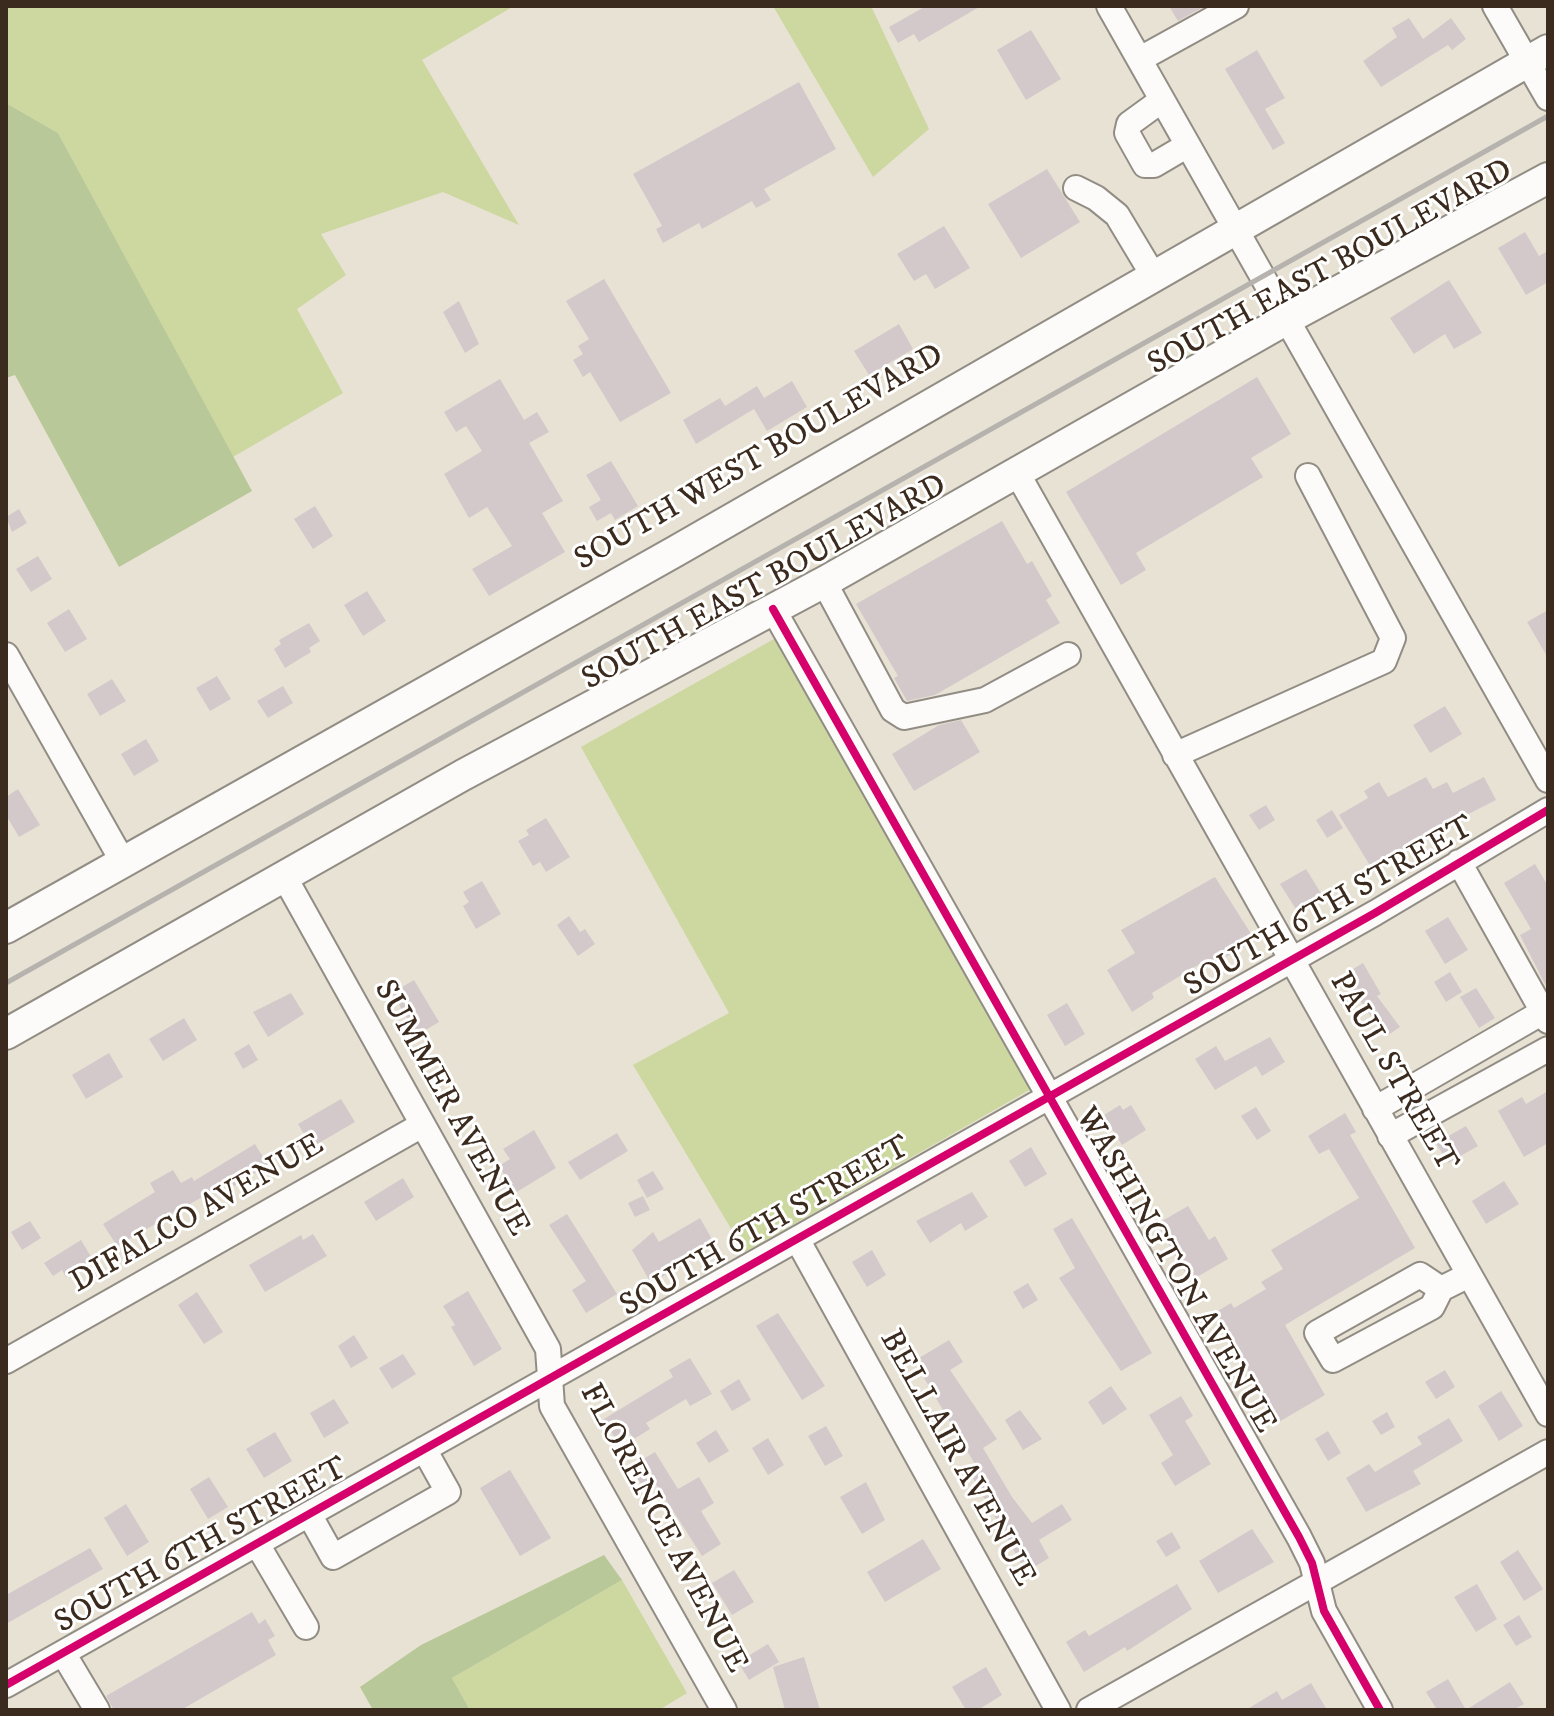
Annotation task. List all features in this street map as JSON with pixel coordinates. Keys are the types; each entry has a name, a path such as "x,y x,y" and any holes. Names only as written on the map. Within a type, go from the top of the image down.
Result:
{"main road":[{"name":"SOUTH WEST BOULEVARD","path":"6,928 676,551 1538,56"},
{"name":"SOUTH EAST BOULEVARD","path":"6,1034 284,876 824,582 1287,319 1548,178"}],"street":[{"path":"1109,6 1548,780"},
{"path":"1140,59 1236,6"},
{"path":"1495,6 1538,56 1548,98"},
{"path":"1162,100 1129,124 1127,133 1145,165 1154,165 1188,145"},
{"path":"1076,188 1096,198 1117,215 1153,275"},
{"name":"PAUL STREET","path":"1016,471 1548,1414"},
{"path":"1175,755 1384,661 1393,638 1308,476"},
{"path":"824,582 893,710 904,717 985,700 1068,655"},
{"name":"WASHINGTON AVENUE","path":"773,609 1299,1537 1317,1581 1324,1611 1380,1710"},
{"path":"6,655 123,862"},
{"name":"SOUTH 6TH STREET","path":"6,1685 1290,960 1548,810"},
{"path":"1375,1109 1546,1014 1459,862"},
{"name":"SUMMER AVENUE","path":"284,876 548,1349 551,1377"},
{"path":"1390,1136 1548,1049"},
{"path":"1479,1051 1493,1078"},
{"name":"DIFALCO AVENUE","path":"6,1361 422,1125"},
{"name":"BELLAIR AVENUE","path":"797,1239 1058,1710"},
{"path":"1441,1289 1420,1275 1317,1333 1333,1360 1432,1307 1441,1289 1469,1275"},
{"name":"FLORENCE AVENUE","path":"551,1377 552,1406 724,1710"},
{"path":"309,1514 333,1557 448,1492 424,1449"},
{"path":"1089,1710 1548,1452"},
{"path":"257,1544 306,1627"},
{"path":"63,1653 97,1710"}],"green space":[{"path":"6,6 514,6 422,60 519,225 443,192 321,234 346,275 297,309 343,393 233,457 58,133 6,103"},
{"path":"773,6 871,6 929,129 873,177"},
{"path":"6,103 58,133 252,491 119,567 15,375 6,378"},
{"path":"774,639 1033,1088 745,1252 633,1065 729,1013 581,747"},
{"path":"604,1555 622,1580 452,1678 470,1710 373,1710 360,1687 421,1645"},
{"path":"622,1580 687,1693 659,1710 470,1710 452,1678"}],"building":[{"path":"926,6 981,6 919,42 914,34 898,43 889,27"},
{"path":"1169,6 1205,6 1178,21"},
{"path":"1409,18 1423,39 1451,18 1466,39 1452,50 1448,45 1381,87 1363,61 1397,37 1392,28"},
{"path":"1031,30 1061,79 1026,100 997,50"},
{"path":"1257,50 1285,98 1265,109 1285,143 1273,150 1225,69"},
{"path":"799,82 836,149 764,189 771,200 756,208 752,201 702,229 699,223 663,243 656,229 662,226 633,174"},
{"path":"1047,169 1080,222 1021,258 988,204"},
{"path":"944,226 970,268 935,289 926,274 914,281 897,254"},
{"path":"1525,232 1539,256 1548,251 1548,282 1526,295 1498,248"},
{"path":"604,279 671,393 620,422 590,372 583,377 573,360 583,354 578,346 589,339 566,301"},
{"path":"1449,280 1482,333 1454,349 1445,334 1414,354 1390,318"},
{"path":"459,301 479,344 465,353 443,312"},
{"path":"899,324 913,349 869,375 854,351"},
{"path":"1257,377 1291,434 1251,458 1263,477 1136,553 1146,570 1121,585 1066,492"},
{"path":"500,379 524,420 537,412 549,432 529,443 563,501 542,513 565,552 489,596 472,569 512,546 487,507 469,518 444,474 482,451 466,426 456,432 444,412"},
{"path":"792,381 807,407 767,431 754,409 696,444 683,420 720,398 725,406 757,386 764,398"},
{"path":"611,461 638,506 615,520 611,513 597,521 589,507 601,500 586,475"},
{"path":"315,506 333,536 313,549 294,519"},
{"path":"19,509 27,523 12,532 6,517"},
{"path":"1002,521 1027,564 1032,561 1052,596 1046,600 1060,623 935,695 907,701 894,678 898,676 856,604"},
{"path":"38,556 52,579 31,592 16,569"},
{"path":"367,591 386,621 363,636 344,605"},
{"path":"69,609 87,639 65,652 47,623"},
{"path":"1548,610 1548,658 1527,622"},
{"path":"309,623 320,641 309,648 311,652 285,668 274,649 281,644 279,640"},
{"path":"217,676 231,699 210,711 196,688"},
{"path":"112,679 126,701 100,716 87,694"},
{"path":"283,686 293,703 268,718 257,701"},
{"path":"1445,706 1462,734 1430,753 1413,725"},
{"path":"961,720 980,752 914,791 892,754 939,725"},
{"path":"146,739 159,761 134,776 121,754"},
{"path":"1426,777 1433,789 1447,782 1453,793 1484,777 1496,800 1427,835 1374,872 1339,815 1368,798 1364,791 1379,782 1388,797"},
{"path":"18,789 40,825 19,837 6,815 6,797"},
{"path":"1266,805 1275,820 1259,830 1249,815"},
{"path":"1332,810 1343,828 1327,838 1316,820"},
{"path":"546,818 570,857 546,872 540,862 533,866 518,841 529,835 526,830"},
{"path":"1535,864 1548,886 1548,990 1520,935 1531,929 1504,883"},
{"path":"1306,869 1324,898 1299,914 1280,884"},
{"path":"1215,877 1255,940 1210,966 1206,960 1152,993 1154,998 1132,1012 1107,970 1135,953 1121,930"},
{"path":"482,881 501,914 476,929 463,906 469,902 463,892"},
{"path":"569,916 580,932 585,929 595,944 578,956 557,925"},
{"path":"1448,917 1468,950 1445,964 1425,931"},
{"path":"1363,963 1381,994 1377,996 1400,1027 1385,1037 1343,975"},
{"path":"1450,972 1462,992 1446,1002 1434,982"},
{"path":"414,980 439,1022 417,1035 392,993"},
{"path":"1476,988 1495,1018 1479,1028 1460,997"},
{"path":"291,993 304,1014 268,1037 253,1012"},
{"path":"1067,1003 1085,1034 1065,1046 1047,1015"},
{"path":"184,1018 197,1040 163,1061 149,1039"},
{"path":"1270,1037 1285,1062 1262,1076 1256,1066 1215,1090 1195,1059 1216,1046 1225,1061"},
{"path":"249,1044 258,1060 243,1069 234,1053"},
{"path":"109,1053 123,1077 86,1099 72,1075"},
{"path":"1548,1091 1548,1143 1524,1157 1498,1111 1522,1097 1526,1104"},
{"path":"341,1099 355,1122 312,1147 298,1124"},
{"path":"1120,1105 1123,1110 1131,1105 1146,1130 1122,1145 1104,1115"},
{"path":"1256,1107 1271,1131 1257,1140 1241,1116"},
{"path":"1345,1113 1356,1132 1350,1135 1415,1248 1285,1325 1325,1395 1277,1423 1216,1312 1231,1303 1234,1308 1266,1289 1261,1282 1283,1269 1271,1250 1359,1198 1329,1149 1319,1154 1308,1136"},
{"path":"1466,1126 1478,1146 1448,1163 1436,1143"},
{"path":"534,1130 556,1168 515,1193 499,1166 510,1159 503,1149"},
{"path":"617,1133 628,1151 580,1180 568,1162"},
{"path":"255,1144 268,1165 227,1190 223,1185 117,1246 103,1224 155,1192 150,1183 173,1170 181,1183 192,1177 194,1181"},
{"path":"1031,1147 1047,1174 1025,1187 1009,1161"},
{"path":"653,1171 664,1189 647,1198 637,1180"},
{"path":"403,1178 414,1197 376,1221 364,1202"},
{"path":"1504,1181 1519,1204 1486,1224 1472,1201"},
{"path":"972,1192 988,1217 965,1231 961,1223 930,1243 916,1221"},
{"path":"643,1196 650,1210 635,1217 628,1203"},
{"path":"1188,1206 1209,1240 1215,1236 1228,1259 1190,1281 1157,1224"},
{"path":"567,1214 617,1294 586,1313 572,1290 586,1281 549,1225"},
{"path":"700,1218 713,1241 672,1264 675,1269 651,1283 632,1250 653,1232 659,1242"},
{"path":"1072,1218 1152,1353 1121,1371 1059,1278 1075,1268 1053,1229"},
{"path":"30,1221 41,1238 22,1250 11,1232"},
{"path":"313,1234 327,1256 265,1292 249,1265 301,1235 303,1240"},
{"path":"81,1240 93,1260 66,1277 62,1270 53,1276 44,1263"},
{"path":"872,1250 886,1275 867,1287 852,1262"},
{"path":"1028,1283 1038,1300 1023,1309 1013,1292"},
{"path":"468,1291 502,1349 474,1366 451,1327 455,1325 443,1306"},
{"path":"197,1292 223,1332 204,1344 178,1305"},
{"path":"778,1313 825,1386 802,1400 756,1326"},
{"path":"354,1335 368,1358 351,1368 338,1346"},
{"path":"949,1340 963,1362 950,1370 997,1439 983,1448 1012,1497 1032,1523 1062,1504 1072,1520 1039,1540 1049,1558 1026,1572 969,1471 976,1466 914,1361"},
{"path":"403,1354 416,1374 392,1389 379,1368"},
{"path":"690,1358 712,1394 690,1406 686,1399 646,1423 650,1429 634,1439 629,1432 616,1440 604,1419 673,1377 669,1370"},
{"path":"1445,1370 1455,1387 1436,1399 1425,1382"},
{"path":"739,1379 751,1400 732,1411 720,1391"},
{"path":"1111,1386 1127,1409 1103,1425 1088,1402"},
{"path":"1501,1391 1523,1426 1499,1441 1478,1406"},
{"path":"1181,1396 1193,1416 1185,1421 1211,1464 1175,1486 1161,1463 1173,1455 1149,1415"},
{"path":"334,1399 349,1423 324,1438 310,1413"},
{"path":"1020,1410 1042,1439 1023,1450 1005,1420"},
{"path":"1387,1412 1395,1427 1381,1435 1372,1421"},
{"path":"1449,1418 1463,1441 1413,1471 1421,1484 1366,1512 1346,1478 1369,1464 1375,1472 1422,1444 1417,1437"},
{"path":"826,1426 843,1456 825,1466 808,1436"},
{"path":"716,1430 729,1451 709,1463 696,1443"},
{"path":"1328,1431 1341,1453 1328,1461 1315,1439"},
{"path":"275,1432 292,1461 264,1478 246,1449"},
{"path":"768,1438 784,1465 768,1475 752,1448"},
{"path":"655,1452 678,1489 699,1477 714,1503 701,1511 721,1544 702,1556 652,1478 641,1484 630,1467"},
{"path":"510,1470 551,1538 520,1556 480,1488"},
{"path":"209,1477 228,1507 208,1519 190,1489"},
{"path":"866,1482 885,1520 862,1534 840,1497"},
{"path":"126,1504 149,1542 127,1556 104,1518"},
{"path":"1252,1529 1274,1562 1218,1593 1199,1561"},
{"path":"1172,1532 1181,1548 1166,1557 1156,1541"},
{"path":"923,1539 941,1569 885,1602 867,1572"},
{"path":"90,1548 103,1569 6,1624 6,1595"},
{"path":"1518,1550 1543,1589 1524,1601 1500,1562"},
{"path":"734,1570 754,1602 732,1615 712,1583"},
{"path":"1177,1584 1192,1609 1127,1651 1125,1647 1084,1672 1066,1642 1085,1630 1089,1636"},
{"path":"1477,1584 1497,1619 1476,1632 1454,1597"},
{"path":"252,1612 259,1624 265,1619 275,1636 268,1640 276,1655 181,1710 114,1710 106,1696"},
{"path":"1519,1615 1532,1637 1516,1646 1503,1625"},
{"path":"768,1644 779,1662 749,1680 738,1662"},
{"path":"804,1657 820,1710 785,1710 773,1667"},
{"path":"986,1667 1002,1695 978,1710 966,1710 952,1687"},
{"path":"1448,1679 1466,1710 1437,1710 1426,1692"},
{"path":"1510,1682 1524,1704 1513,1710 1466,1710"},
{"path":"1311,1683 1327,1710 1246,1710 1277,1691 1282,1700"}],"railway":[{"path":"6,983 1548,116"}],"cycle path":[{"path":"773,609 1299,1537 1312,1563 1324,1611 1380,1710"},
{"path":"6,1685 1375,913 1548,810"}]}
